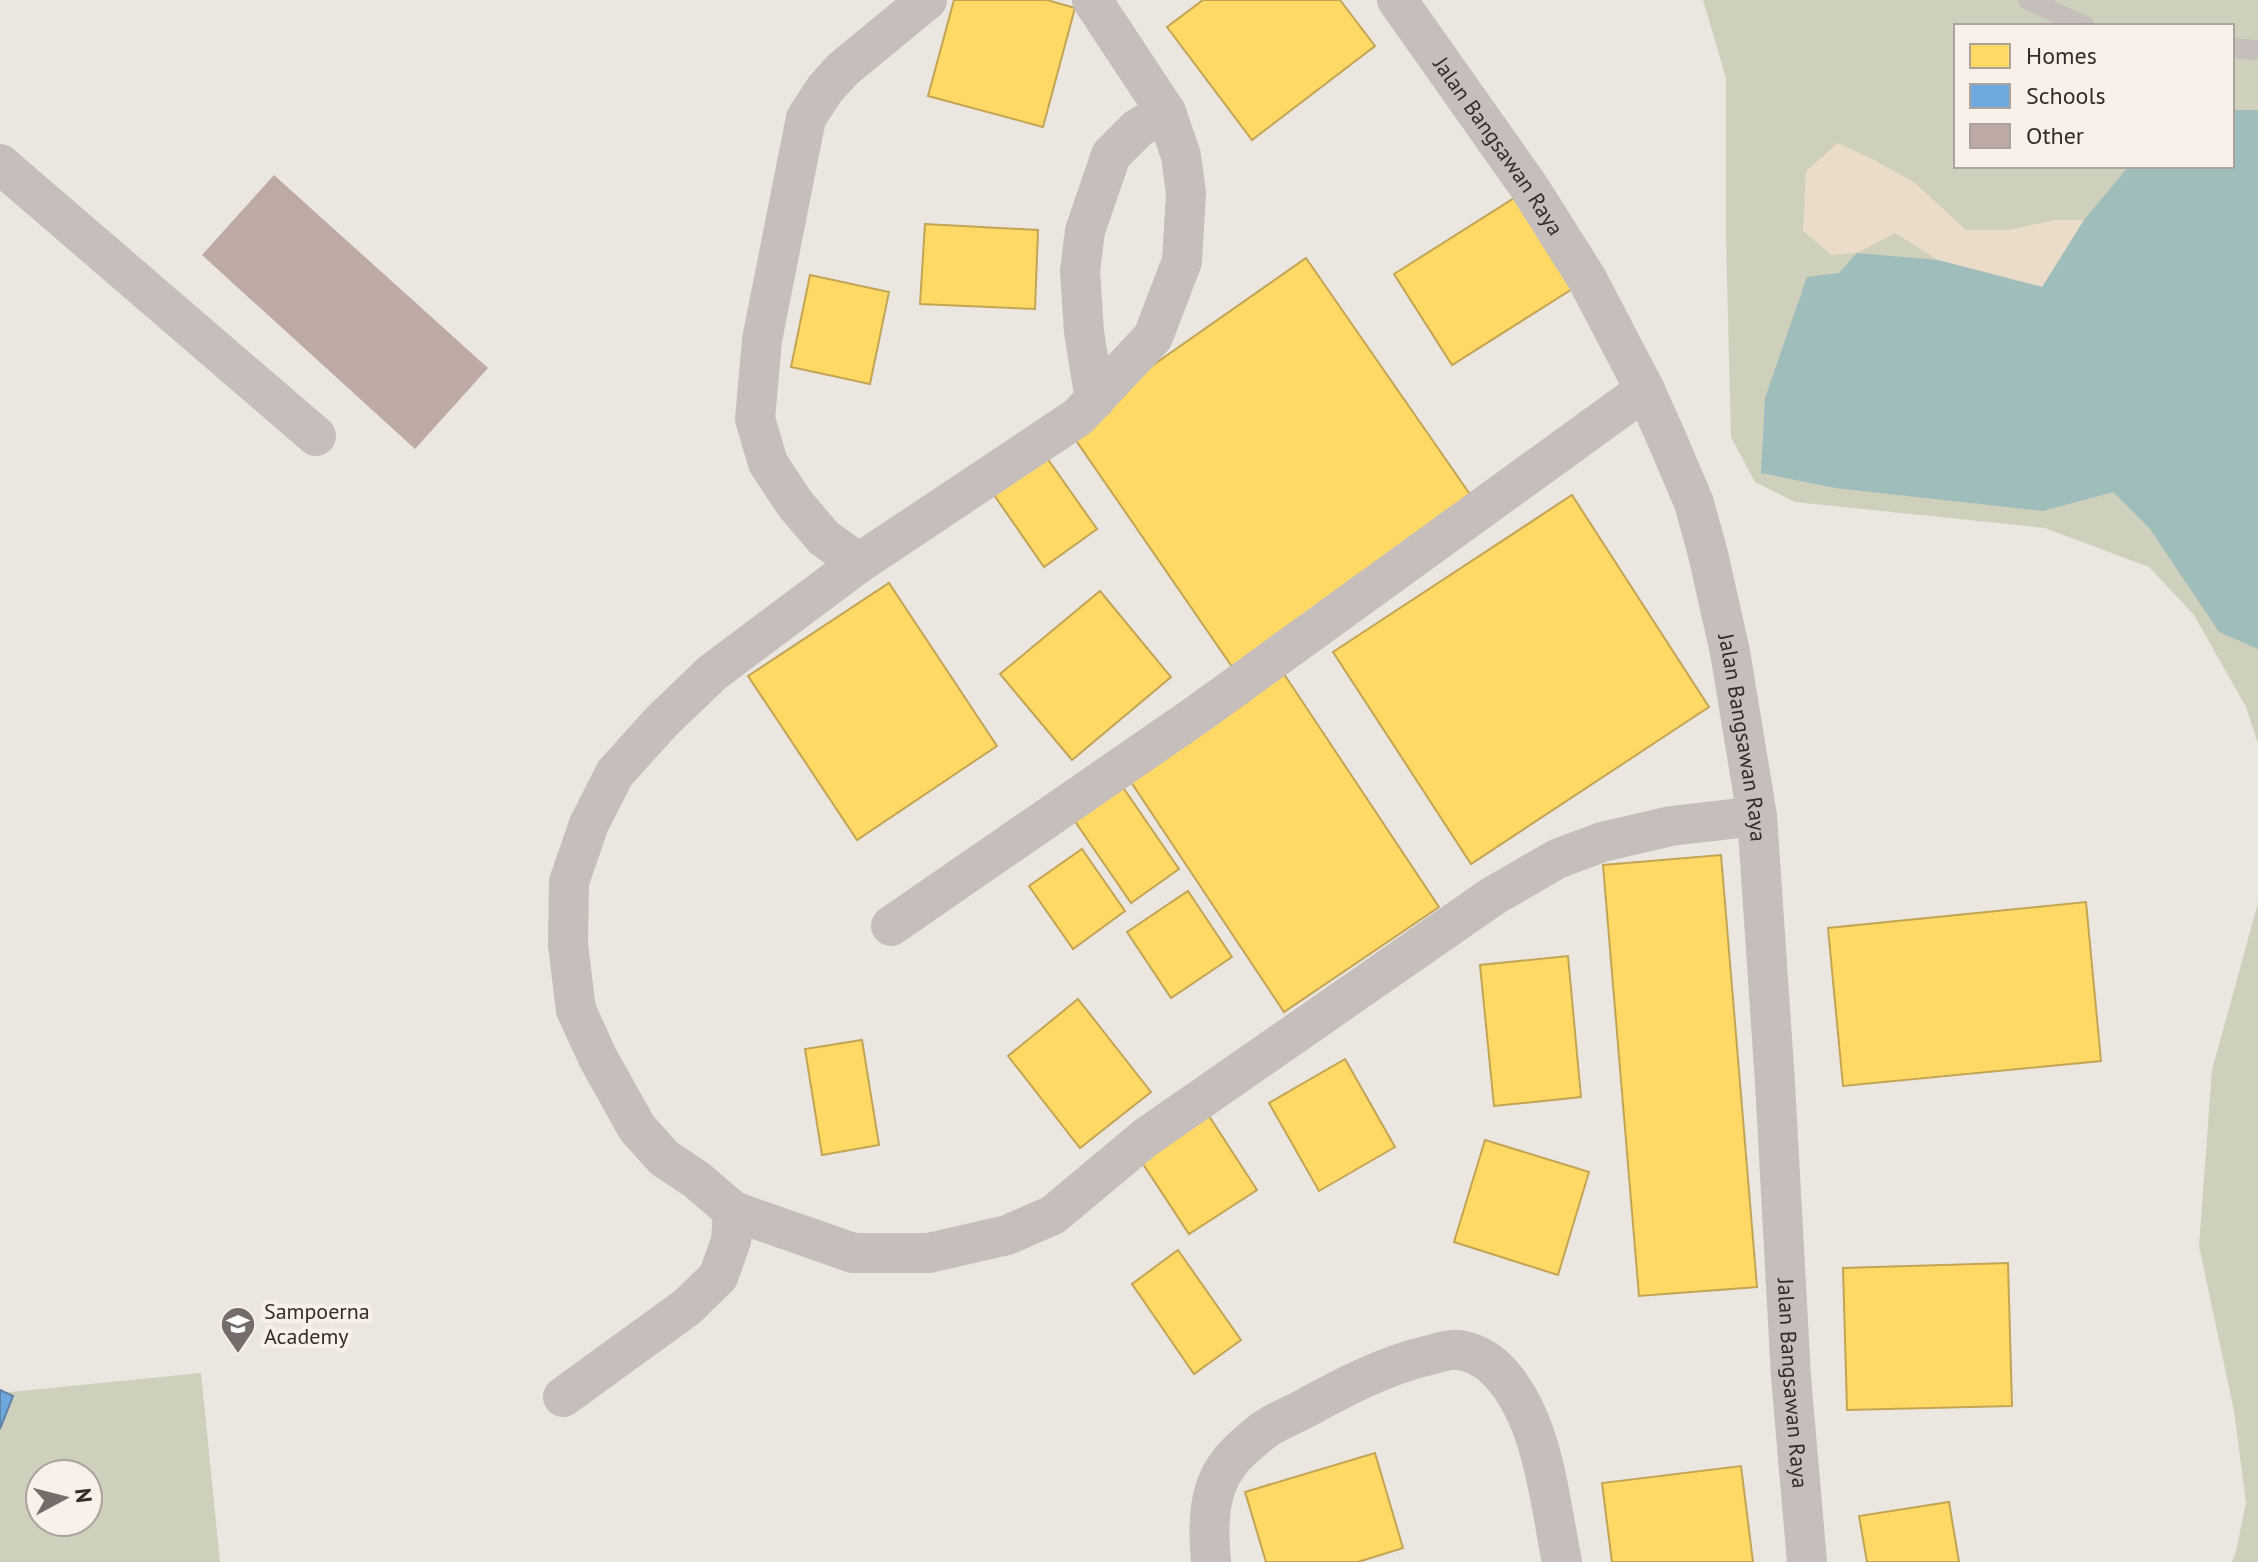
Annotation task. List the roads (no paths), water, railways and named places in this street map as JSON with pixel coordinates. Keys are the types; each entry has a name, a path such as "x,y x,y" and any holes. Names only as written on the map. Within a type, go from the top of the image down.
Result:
{"street":[{"path":"859,563 824,538 795,504 768,463 755,419 762,340 806,118 843,69 927,0"},
{"path":"1092,0 1166,112 1181,156 1186,193 1182,261 1153,337 1078,417 859,563 712,673 662,721 615,773 589,824 569,882 568,945 576,1010 598,1058 637,1128 664,1158 697,1180 733,1211 853,1253 929,1253 1007,1235 1053,1215 1145,1138 1493,896 1557,859 1602,842 1671,826 1757,816"},
{"name":"Jalan Bangsawan Raya","path":"1397,0 1529,187 1587,279 1645,390 1694,503 1704,541 1730,652 1757,816 1791,1377 1807,1562"},
{"path":"1095,400 1084,332 1080,271 1085,231 1111,155 1138,128 1166,112"},
{"path":"0,164 316,436"},
{"path":"891,926 1198,714 1645,390"},
{"path":"563,1397 687,1307 718,1277 731,1241 733,1211"},
{"path":"1211,1562 1211,1508 1218,1481 1229,1462 1266,1429 1352,1383 1417,1358 1454,1350 1473,1353 1491,1365 1513,1388 1529,1420 1541,1455 1562,1562"}],"lane":[{"path":"2028,0 2081,24"},
{"path":"2234,48 2258,50"}],"water":[{"path":"2234,110 2258,110 2258,649 2219,632 2150,529 2113,492 2043,511 1835,488 1761,473 1765,398 1807,277 1839,273 1857,253 1938,260 2042,287 2084,220 2127,168 2234,168"}],"place":[{"name":"Sampoerna Academy","path":"238,1355"}]}
